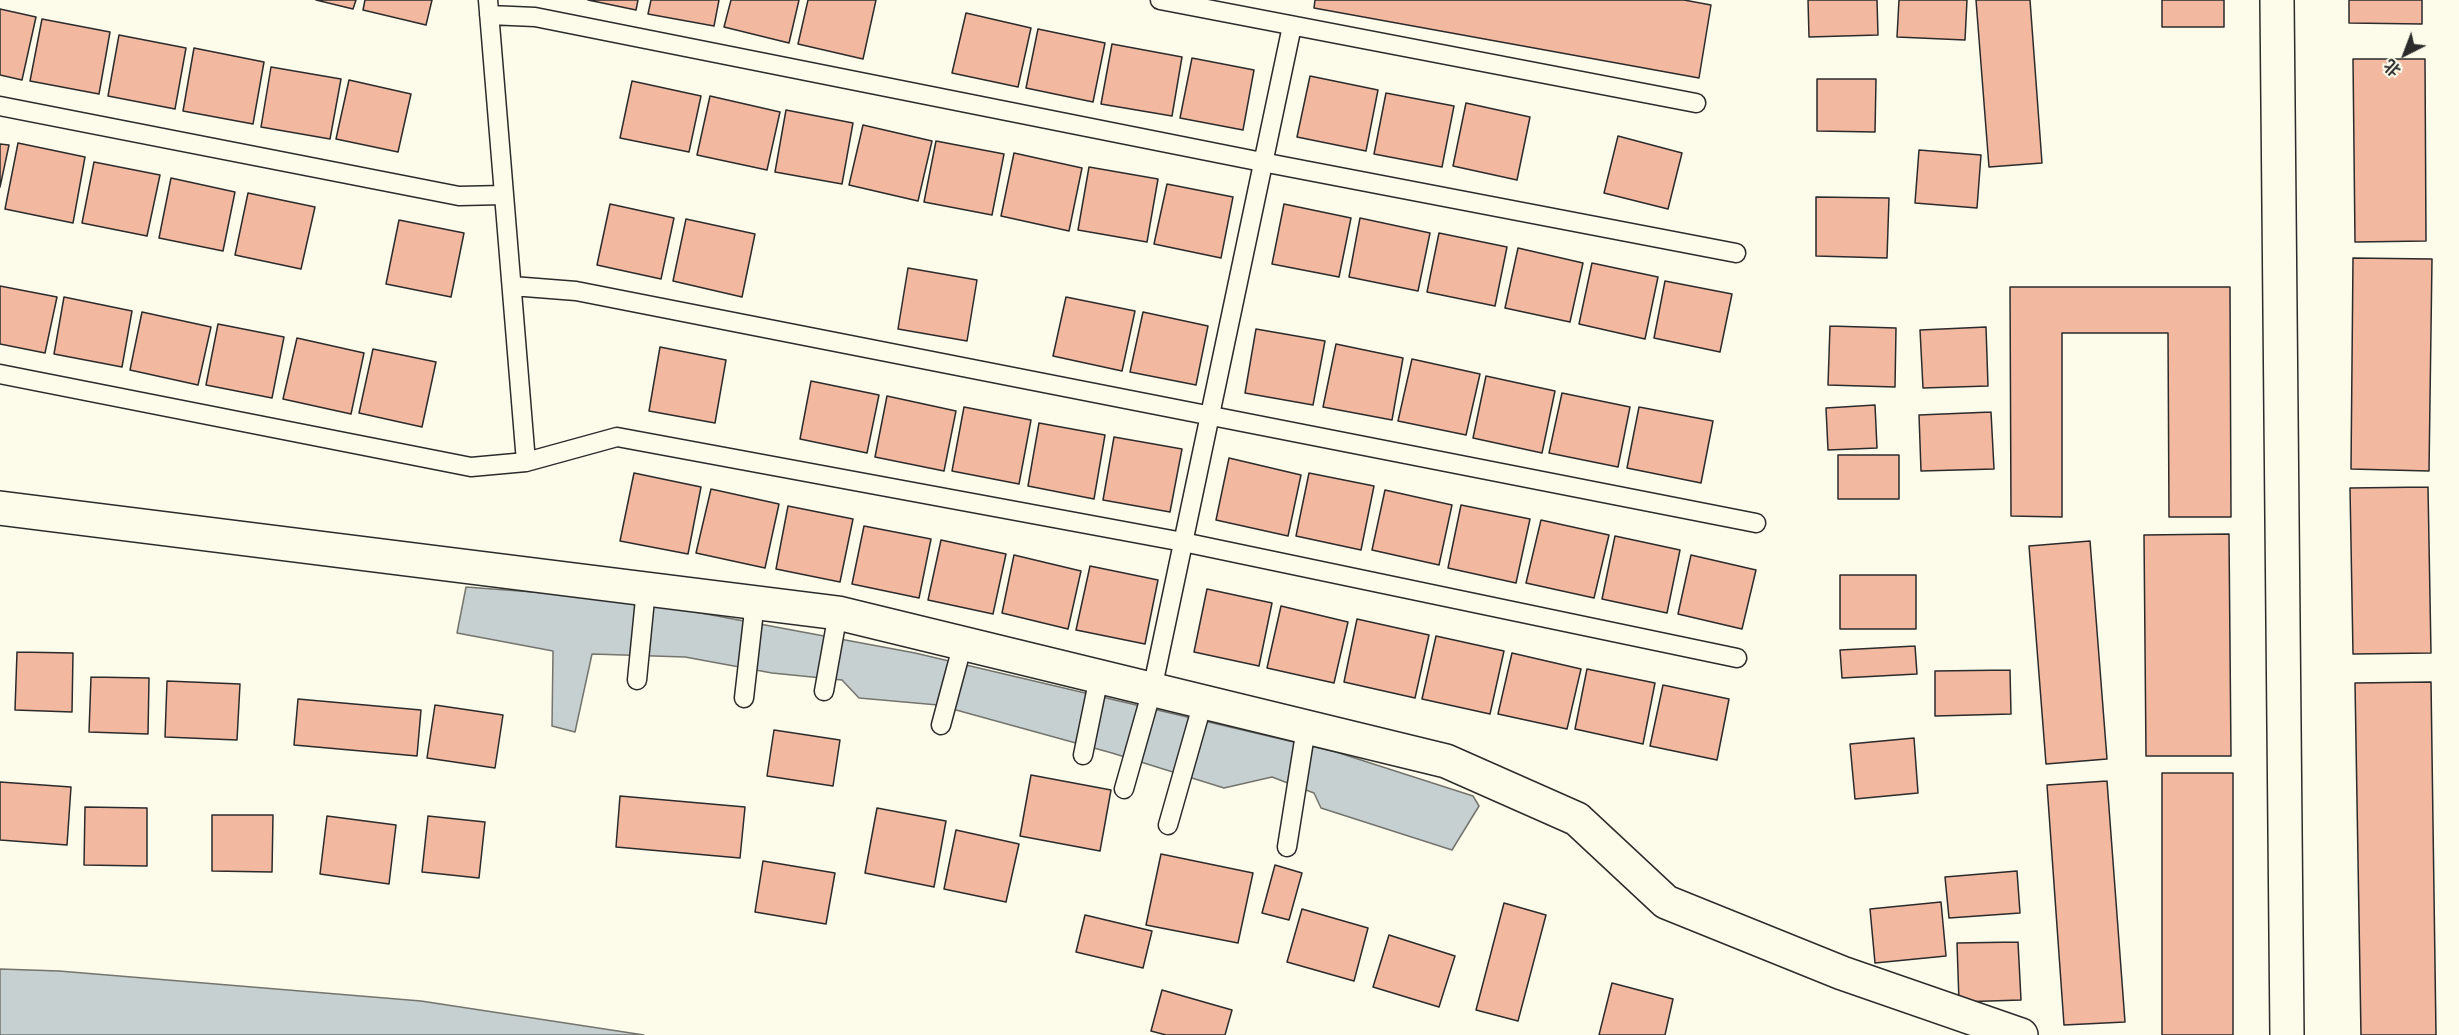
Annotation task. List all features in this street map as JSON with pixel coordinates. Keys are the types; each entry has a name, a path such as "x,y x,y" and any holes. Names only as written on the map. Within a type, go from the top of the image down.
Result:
{"street":[{"path":"2277,0 2287,1035"},
{"path":"0,508 838,613 1446,761 1577,819 1666,902 1842,973 2021,1035"}],"lane":[{"path":"1160,0 1696,103"},
{"path":"526,462 489,7 1262,162 1736,253"},
{"path":"1124,789 1152,690 1292,26"},
{"path":"0,106 459,196 504,195"},
{"path":"512,286 576,291 1756,523"},
{"path":"0,374 471,467 526,462 617,437 1183,542 1737,658"},
{"path":"637,680 646,589"},
{"path":"744,698 755,602"},
{"path":"824,691 838,613"},
{"path":"941,725 963,644"},
{"path":"1083,755 1099,677"},
{"path":"1168,825 1203,702"},
{"path":"1287,847 1306,728"}],"shaded area":[{"path":"466,587 626,599 915,653 1336,752 1473,796 1479,806 1452,850 1321,808 1314,793 1272,777 1224,788 1112,753 938,705 859,698 842,680 772,673 685,657 592,654 575,732 552,726 553,651 457,633"},
{"path":"0,969 59,971 421,1001 644,1035 0,1035"}],"building":[{"path":"316,0 356,0 353,9"},
{"path":"365,0 432,0 426,25 363,10"},
{"path":"588,0 638,0 636,10"},
{"path":"651,0 719,0 714,26 648,14"},
{"path":"731,0 799,0 789,43 724,27"},
{"path":"808,0 876,0 863,59 798,44"},
{"path":"1315,0 1684,0 1711,5 1699,78 1314,8"},
{"path":"1808,0 1877,0 1878,35 1809,37"},
{"path":"1899,0 1967,0 1965,40 1897,37"},
{"path":"1976,0 2030,0 2042,163 1989,167"},
{"path":"2162,0 2224,0 2224,27 2162,27"},
{"path":"2349,0 2422,0 2422,24 2349,23"},
{"path":"0,9 36,17 22,80 0,75"},
{"path":"966,13 1031,28 1018,87 952,73"},
{"path":"42,19 110,32 99,94 30,81"},
{"path":"1038,29 1105,43 1093,102 1026,88"},
{"path":"119,35 186,48 175,109 108,96"},
{"path":"1112,44 1182,57 1172,116 1101,104"},
{"path":"194,48 264,62 253,124 183,111"},
{"path":"1192,58 1254,70 1243,130 1180,118"},
{"path":"2353,59 2425,59 2426,241 2355,242"},
{"path":"271,67 341,79 330,139 261,127"},
{"path":"1310,76 1378,90 1366,151 1297,137"},
{"path":"1817,79 1876,79 1875,132 1817,131"},
{"path":"349,80 411,94 398,152 336,139"},
{"path":"632,81 701,96 689,152 620,138"},
{"path":"1386,93 1454,106 1442,167 1374,154"},
{"path":"710,96 780,112 767,170 697,155"},
{"path":"1466,103 1530,117 1517,180 1453,166"},
{"path":"786,110 853,123 842,184 775,172"},
{"path":"863,125 932,141 918,201 849,185"},
{"path":"1618,136 1682,153 1668,209 1604,193"},
{"path":"936,141 1004,154 992,215 924,202"},
{"path":"18,143 85,157 73,223 5,209"},
{"path":"0,144 9,145 0,187"},
{"path":"1919,150 1981,155 1977,208 1915,203"},
{"path":"1014,153 1082,168 1069,231 1001,216"},
{"path":"94,162 160,175 147,236 82,223"},
{"path":"1089,167 1158,179 1147,242 1078,230"},
{"path":"171,178 235,192 223,251 159,238"},
{"path":"1167,184 1233,197 1221,258 1154,244"},
{"path":"248,193 315,207 301,269 235,255"},
{"path":"1816,197 1889,198 1887,258 1816,256"},
{"path":"610,204 674,218 661,279 597,265"},
{"path":"1284,204 1351,218 1339,277 1272,264"},
{"path":"1360,218 1430,233 1418,291 1349,277"},
{"path":"686,219 755,234 742,297 673,281"},
{"path":"399,220 464,233 451,297 386,284"},
{"path":"1439,233 1507,247 1495,306 1427,292"},
{"path":"1518,248 1583,263 1570,322 1505,308"},
{"path":"2353,258 2432,259 2429,471 2351,469"},
{"path":"1592,263 1658,277 1645,339 1579,324"},
{"path":"908,268 977,280 967,341 898,329"},
{"path":"1665,281 1732,294 1720,352 1654,338"},
{"path":"0,286 57,297 45,353 0,344"},
{"path":"2010,287 2230,287 2231,517 2169,517 2168,333 2062,333 2062,517 2011,516"},
{"path":"64,297 132,311 122,367 54,354"},
{"path":"1066,297 1135,311 1122,371 1053,356"},
{"path":"142,312 211,327 198,385 130,370"},
{"path":"1143,312 1208,326 1196,385 1130,372"},
{"path":"218,324 284,337 272,398 206,385"},
{"path":"1830,326 1896,328 1895,387 1828,385"},
{"path":"1986,327 1988,386 1923,388 1920,330"},
{"path":"1256,329 1325,341 1313,405 1245,393"},
{"path":"297,338 364,353 351,414 283,399"},
{"path":"1336,344 1403,358 1392,420 1323,407"},
{"path":"660,347 726,360 715,423 649,411"},
{"path":"373,349 436,362 422,427 359,413"},
{"path":"1412,359 1480,374 1466,435 1398,421"},
{"path":"1486,376 1555,391 1542,453 1473,438"},
{"path":"811,381 879,395 867,453 800,439"},
{"path":"1562,393 1630,407 1618,467 1549,453"},
{"path":"887,396 956,411 944,471 875,457"},
{"path":"1875,405 1877,448 1828,450 1826,408"},
{"path":"964,407 1031,420 1019,484 952,471"},
{"path":"1639,407 1713,421 1701,483 1627,468"},
{"path":"1991,412 1994,469 1921,471 1919,415"},
{"path":"1039,423 1105,435 1094,499 1028,486"},
{"path":"1114,437 1182,449 1170,512 1103,500"},
{"path":"1838,455 1899,455 1899,499 1838,499"},
{"path":"1229,458 1301,475 1288,536 1216,520"},
{"path":"634,473 701,487 688,554 620,541"},
{"path":"1309,473 1374,486 1361,550 1296,536"},
{"path":"2428,487 2431,653 2353,654 2350,488"},
{"path":"711,489 779,504 765,568 696,553"},
{"path":"1385,490 1452,505 1439,565 1372,550"},
{"path":"1461,505 1530,519 1516,583 1448,568"},
{"path":"788,506 853,519 840,582 776,569"},
{"path":"1541,520 1609,535 1594,598 1526,583"},
{"path":"864,526 931,539 919,598 852,584"},
{"path":"2229,534 2231,756 2146,756 2144,535"},
{"path":"1615,536 1680,550 1667,613 1602,599"},
{"path":"941,540 1006,554 993,614 928,600"},
{"path":"2090,541 2107,759 2046,764 2029,546"},
{"path":"1014,555 1081,571 1068,629 1002,613"},
{"path":"1691,555 1756,570 1742,629 1678,614"},
{"path":"1090,566 1158,580 1145,644 1076,630"},
{"path":"1840,575 1916,575 1916,629 1840,629"},
{"path":"1207,589 1272,603 1259,666 1194,652"},
{"path":"1281,606 1348,622 1334,683 1267,668"},
{"path":"1357,619 1429,635 1415,698 1344,682"},
{"path":"1436,636 1504,651 1490,714 1422,699"},
{"path":"1915,646 1917,674 1842,678 1840,650"},
{"path":"17,652 73,653 72,712 15,710"},
{"path":"1512,653 1581,669 1567,729 1498,714"},
{"path":"1587,669 1655,683 1643,744 1575,729"},
{"path":"2010,670 2011,714 1935,716 1935,671"},
{"path":"91,677 149,678 148,734 89,732"},
{"path":"167,681 240,684 237,740 165,737"},
{"path":"2431,682 2436,1035 2361,1035 2355,683"},
{"path":"1663,685 1729,699 1717,760 1650,746"},
{"path":"298,699 421,710 417,756 294,745"},
{"path":"435,705 503,715 495,768 427,758"},
{"path":"774,730 840,740 833,786 767,776"},
{"path":"1914,738 1918,793 1855,799 1850,744"},
{"path":"2162,773 2233,773 2233,1035 2162,1035"},
{"path":"1031,775 1111,790 1100,851 1020,836"},
{"path":"2107,781 2125,1022 2064,1025 2047,785"},
{"path":"0,782 71,787 67,845 0,840"},
{"path":"620,796 745,807 740,858 616,847"},
{"path":"85,807 147,808 147,866 84,865"},
{"path":"877,808 946,821 934,887 865,873"},
{"path":"212,815 273,815 272,872 212,871"},
{"path":"327,816 396,825 389,884 320,874"},
{"path":"428,816 485,822 479,878 422,872"},
{"path":"956,830 1019,844 1006,902 944,889"},
{"path":"1161,854 1253,873 1238,943 1146,925"},
{"path":"763,861 835,873 826,924 755,912"},
{"path":"1275,865 1302,873 1289,920 1262,913"},
{"path":"2017,871 2020,913 1949,918 1945,877"},
{"path":"1941,902 1946,956 1875,963 1870,909"},
{"path":"1504,903 1546,915 1518,1021 1476,1010"},
{"path":"1302,909 1368,928 1354,981 1287,962"},
{"path":"1085,915 1152,931 1143,968 1076,952"},
{"path":"1389,935 1455,956 1439,1007 1373,987"},
{"path":"2018,942 2021,1000 1959,1002 1957,943"},
{"path":"1612,983 1673,999 1665,1035 1599,1035"},
{"path":"1162,990 1232,1010 1225,1035 1166,1035 1151,1031"}]}
